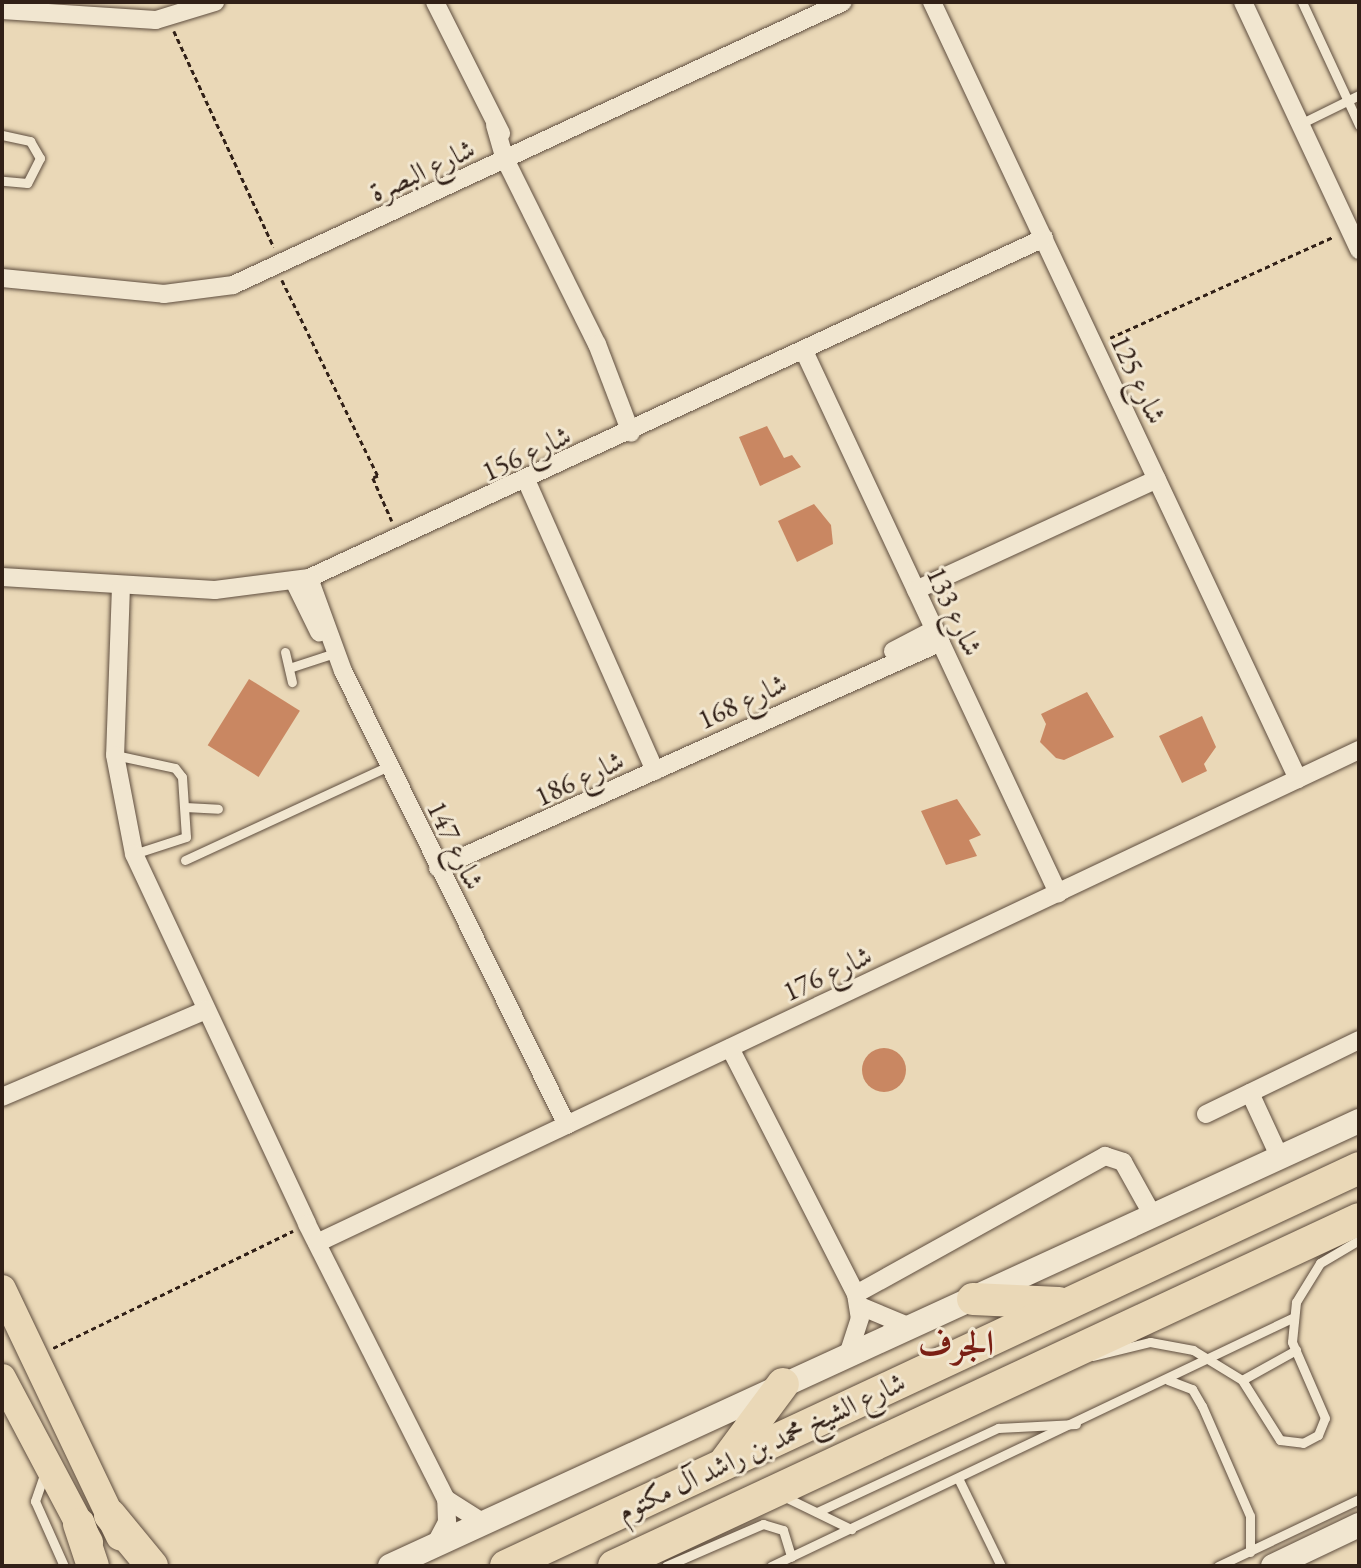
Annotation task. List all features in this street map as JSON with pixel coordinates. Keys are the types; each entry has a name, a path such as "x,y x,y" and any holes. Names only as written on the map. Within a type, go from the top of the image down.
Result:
{"highway":[{"name":"شارع الشيخ محمد بن راشد آل مكتوم","path":"506,1566 1064,1303 1359,1168"},
{"name":"شارع الشيخ محمد بن راشد آل مكتوم","path":"614,1566 1359,1219"},
{"path":"972,1299 1064,1303"},
{"path":"722,1466 783,1384"},
{"path":"110,1516 152,1566"},
{"path":"79,1524 93,1566"}],"main road":[{"path":"2,1289 135,1566"},
{"path":"2,1378 10,1410 49,1464 102,1566"}],"street":[{"path":"435,2 636,430"},
{"name":"شارع البصرة","path":"2,278 187,293 279,266 843,2"},
{"name":"شارع 125","path":"932,2 1298,779"},
{"path":"1242,2 1359,248"},
{"path":"2,10 169,18 211,3"},
{"name":"شارع 156","path":"2,577 215,590 302,581 401,541 1044,238"},
{"name":"شارع 133","path":"804,351 1058,893"},
{"path":"916,590 1157,479"},
{"path":"521,484 660,769"},
{"name":"شارع 147","path":"302,581 332,654 343,671"},
{"name":"شارع 147","path":"302,581 562,1127"},
{"path":"121,586 115,755 134,854 307,1224 446,1499 447,1522 436,1543"},
{"name":"شارع 168","path":"660,769 938,636"},
{"name":"شارع 176","path":"317,1244 1359,750"},
{"name":"شارع 186","path":"441,874 660,769"},
{"path":"2,1097 127,1041 203,1003"},
{"path":"1206,1114 1359,1040"},
{"path":"736,1045 858,1300 848,1354"},
{"path":"1250,1093 1280,1157"},
{"path":"390,1566 1359,1121"},
{"path":"858,1300 1105,1156 1123,1162 1153,1216"},
{"path":"858,1300 908,1326"},
{"path":"446,1499 482,1522"},
{"path":"1278,1565 1357,1526"}],"lane":[{"path":"1302,2 1359,125"},
{"path":"1300,124 1359,95"},
{"path":"2,135 30,141 40,158 27,183 2,181"},
{"path":"285,652 292,682"},
{"path":"289,668 332,654"},
{"path":"115,755 179,770 186,807 184,839 134,854"},
{"path":"184,860 388,765"},
{"path":"186,807 218,809"},
{"path":"1074,1353 1101,1356 1158,1341 1210,1358 1242,1380 1280,1440 1297,1445 1322,1430 1324,1412 1296,1350 1292,1318 1310,1275 1359,1240"},
{"path":"771,1566 1080,1424 1292,1318"},
{"path":"1242,1380 1296,1350"},
{"path":"1167,1380 1192,1389 1202,1406 1250,1516 1250,1552"},
{"path":"817,1512 998,1428 1080,1424"},
{"path":"49,1464 35,1501 64,1566"},
{"path":"959,1480 1001,1566"},
{"path":"775,1492 851,1529"},
{"path":"1218,1566 1359,1499"},
{"path":"1330,1513 1357,1526"},
{"path":"666,1566 763,1524 783,1530 791,1557"}],"path":[{"path":"169,18 279,266 378,476 373,478 401,541"},
{"path":"1094,345 1350,229"},
{"path":"34,1357 307,1224"}],"building":[{"path":"767,426 784,458 792,455 801,467 760,486 739,437"},
{"path":"814,504 831,525 833,544 797,562 778,521"},
{"path":"249,679 300,711 259,777 208,745"},
{"path":"1087,692 1114,737 1064,760 1056,758 1040,742 1046,724 1041,714"},
{"path":"1202,716 1216,747 1204,764 1207,771 1182,783 1159,736"},
{"path":"957,799 981,835 969,840 977,856 946,865 921,811"},
{"path":"884,1048 900,1054 906,1070 900,1086 884,1092 868,1086 862,1070 868,1054"}],"district":[{"name":"الجرف","path":"956,1343"}]}
